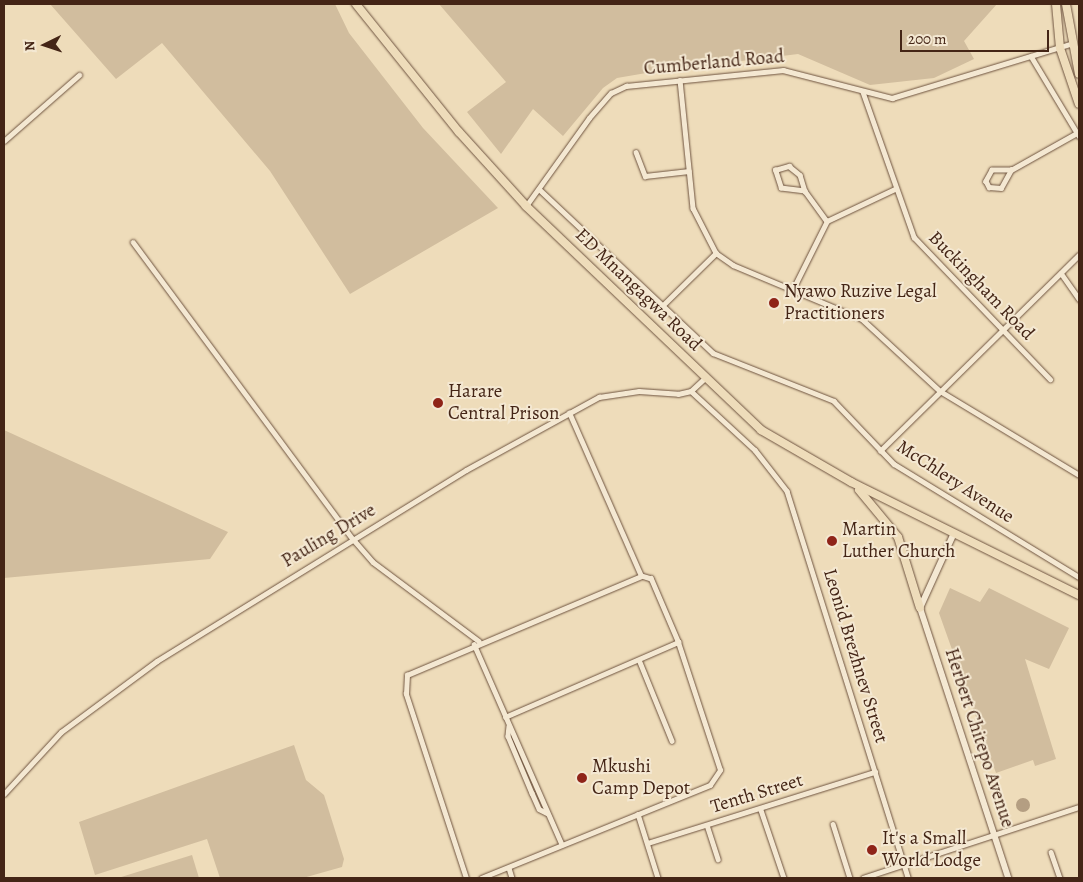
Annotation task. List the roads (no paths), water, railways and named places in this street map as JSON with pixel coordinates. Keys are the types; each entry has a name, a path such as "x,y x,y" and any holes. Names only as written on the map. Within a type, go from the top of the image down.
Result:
{"highway":[{"name":"ED Mnangagwa Road","path":"356,4 459,132 526,206 761,430 851,482 1079,595"},
{"path":"1056,4 1060,48 1079,104"},
{"path":"1066,4 1070,44 1079,74"},
{"path":"851,482 877,507 898,537 920,608"}],"main road":[{"path":"920,608 954,533"},
{"name":"Herbert Chitepo Avenue","path":"920,608 1008,878"}],"street":[{"name":"Cumberland Road","path":"526,206 611,93 635,84 788,70 862,92 903,96 1070,44"},
{"path":"1012,170 1001,188 989,187 986,181 992,170 1012,170 1078,134 1031,56"},
{"path":"4,141 79,75"},
{"path":"680,80 693,208 716,253 733,265 862,319 940,391 1079,475"},
{"name":"Buckingham Road","path":"862,92 895,189 920,247 1050,379"},
{"path":"636,152 645,176 689,171"},
{"path":"804,191 781,188 775,170 782,166 795,171 804,191 827,221"},
{"name":"McChlery Avenue","path":"539,189 661,308 713,353 834,401 880,451 914,478 1079,577"},
{"path":"793,289 827,221 895,189"},
{"path":"133,242 353,539 373,562 479,641"},
{"path":"661,308 716,253"},
{"path":"880,451 1079,255"},
{"path":"1061,273 1079,299"},
{"path":"691,391 705,378"},
{"name":"Pauling Drive","path":"4,794 50,742 136,676 353,539 569,413 618,392 691,391"},
{"name":"Leonid Brezhnev Street","path":"691,391 755,450 787,491 908,878"},
{"path":"569,413 641,576"},
{"path":"466,878 404,680 412,671 479,641 641,576 651,579 678,642 720,770 710,784 482,878"},
{"path":"505,717 640,662 678,642"},
{"path":"474,644 509,726 535,779 547,814 562,844"},
{"path":"640,662 672,742"},
{"path":"509,726 508,736 539,809 547,814"},
{"name":"Tenth Street","path":"648,843 761,810 876,772"},
{"path":"528,783 535,779"},
{"path":"4,786 12,785"},
{"path":"863,878 1079,807"},
{"path":"761,810 784,878"},
{"path":"638,814 658,878"},
{"path":"833,824 850,878"},
{"path":"707,826 718,859"},
{"path":"1051,852 1060,878"},
{"path":"510,868 512,878"}],"place":[{"name":"Nyawo Ruzive Legal Practitioners","path":"774,303"},
{"name":"Harare Central Prison","path":"438,403"},
{"name":"Martin Luther Church","path":"832,541"},
{"name":"Mkushi Camp Depot","path":"582,778"},
{"name":"It's a Small World Lodge","path":"872,850"}]}
